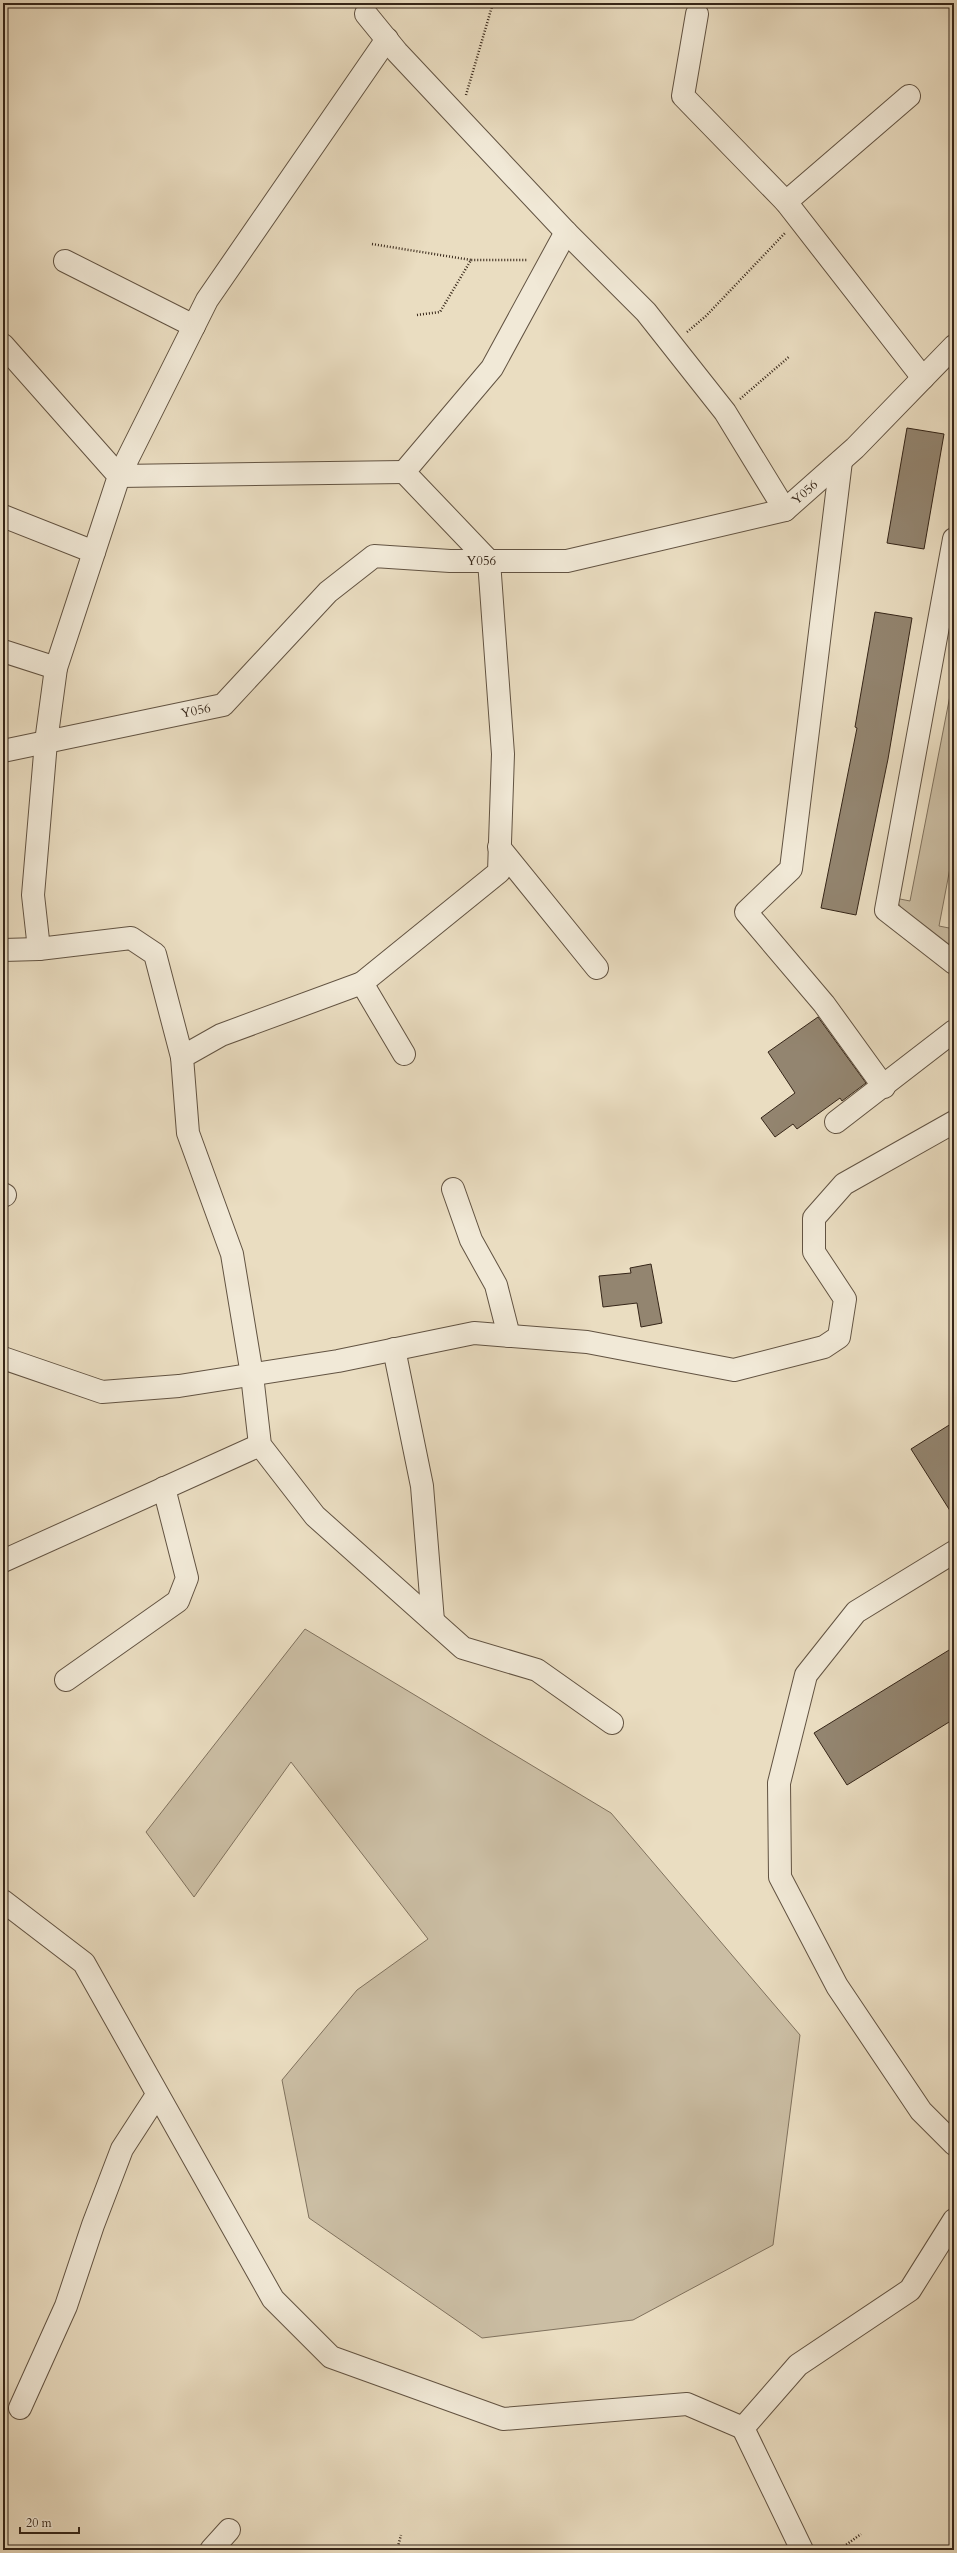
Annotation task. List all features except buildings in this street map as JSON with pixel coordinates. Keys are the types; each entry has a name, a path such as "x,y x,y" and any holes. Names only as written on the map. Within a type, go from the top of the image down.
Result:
{"street":[{"path":"366,14 459,118 566,232 646,312 725,412 785,510"},
{"path":"697,14 683,96 786,202 923,378"},
{"path":"39,949 33,895 46,742 56,668 119,476 207,300 387,39"},
{"path":"786,202 909,96"},
{"path":"404,472 492,368 566,232"},
{"path":"65,261 194,326"},
{"path":"3,345 119,476 404,472 489,561 503,754 498,872 362,983 221,1035 182,1057"},
{"name":"Y056","path":"3,751 223,705 328,592 374,556 489,561 567,561 785,510 841,460 954,346"},
{"path":"841,460 791,869 746,912 824,1004 884,1087"},
{"path":"3,516 94,552"},
{"path":"954,540 886,910 954,963"},
{"path":"3,651 56,668"},
{"path":"499,847 596,968"},
{"path":"3,950 39,949 131,938 155,954 182,1057 188,1134 232,1254 252,1375 260,1445 315,1516 463,1648 537,1670 612,1723"},
{"path":"362,983 404,1054"},
{"path":"836,1122 884,1087 954,1031"},
{"path":"3,1358 102,1392 179,1386 252,1375 394,1350 474,1333 587,1342 734,1370 824,1347 839,1337 845,1299 814,1252 814,1218 844,1184 954,1122"},
{"path":"453,1189 471,1240 496,1285 510,1336"},
{"path":"394,1350 422,1486 433,1621"},
{"path":"3,1561 260,1445"},
{"path":"66,1680 178,1601 187,1578 164,1488"},
{"path":"954,1552 856,1612 806,1675 779,1783 780,1877 837,1986 921,2111 954,2144"},
{"path":"3,1901 84,1963 156,2095 273,2299 331,2357 503,2419 687,2404 743,2428 802,2550"},
{"path":"20,2408 66,2306 93,2225 122,2149 156,2095"},
{"path":"743,2428 798,2365 910,2290 954,2220"},
{"path":"211,2550 229,2530"}],"path":[{"path":"459,118 493,3"},
{"path":"672,345 706,316 799,218"},
{"path":"372,244 471,260 550,260"},
{"path":"417,315 440,312 471,260"},
{"path":"725,412 790,356"},
{"path":"839,2550 861,2534"},
{"path":"397,2550 401,2535"}],"shaded area":[{"path":"954,675 954,847 939,926 954,929 954,953 905,914 895,898 910,901"},
{"path":"305,1629 611,1813 800,2035 773,2245 633,2320 482,2338 309,2218 282,2080 357,1990 428,1939 291,1762 194,1897 146,1832"}]}
